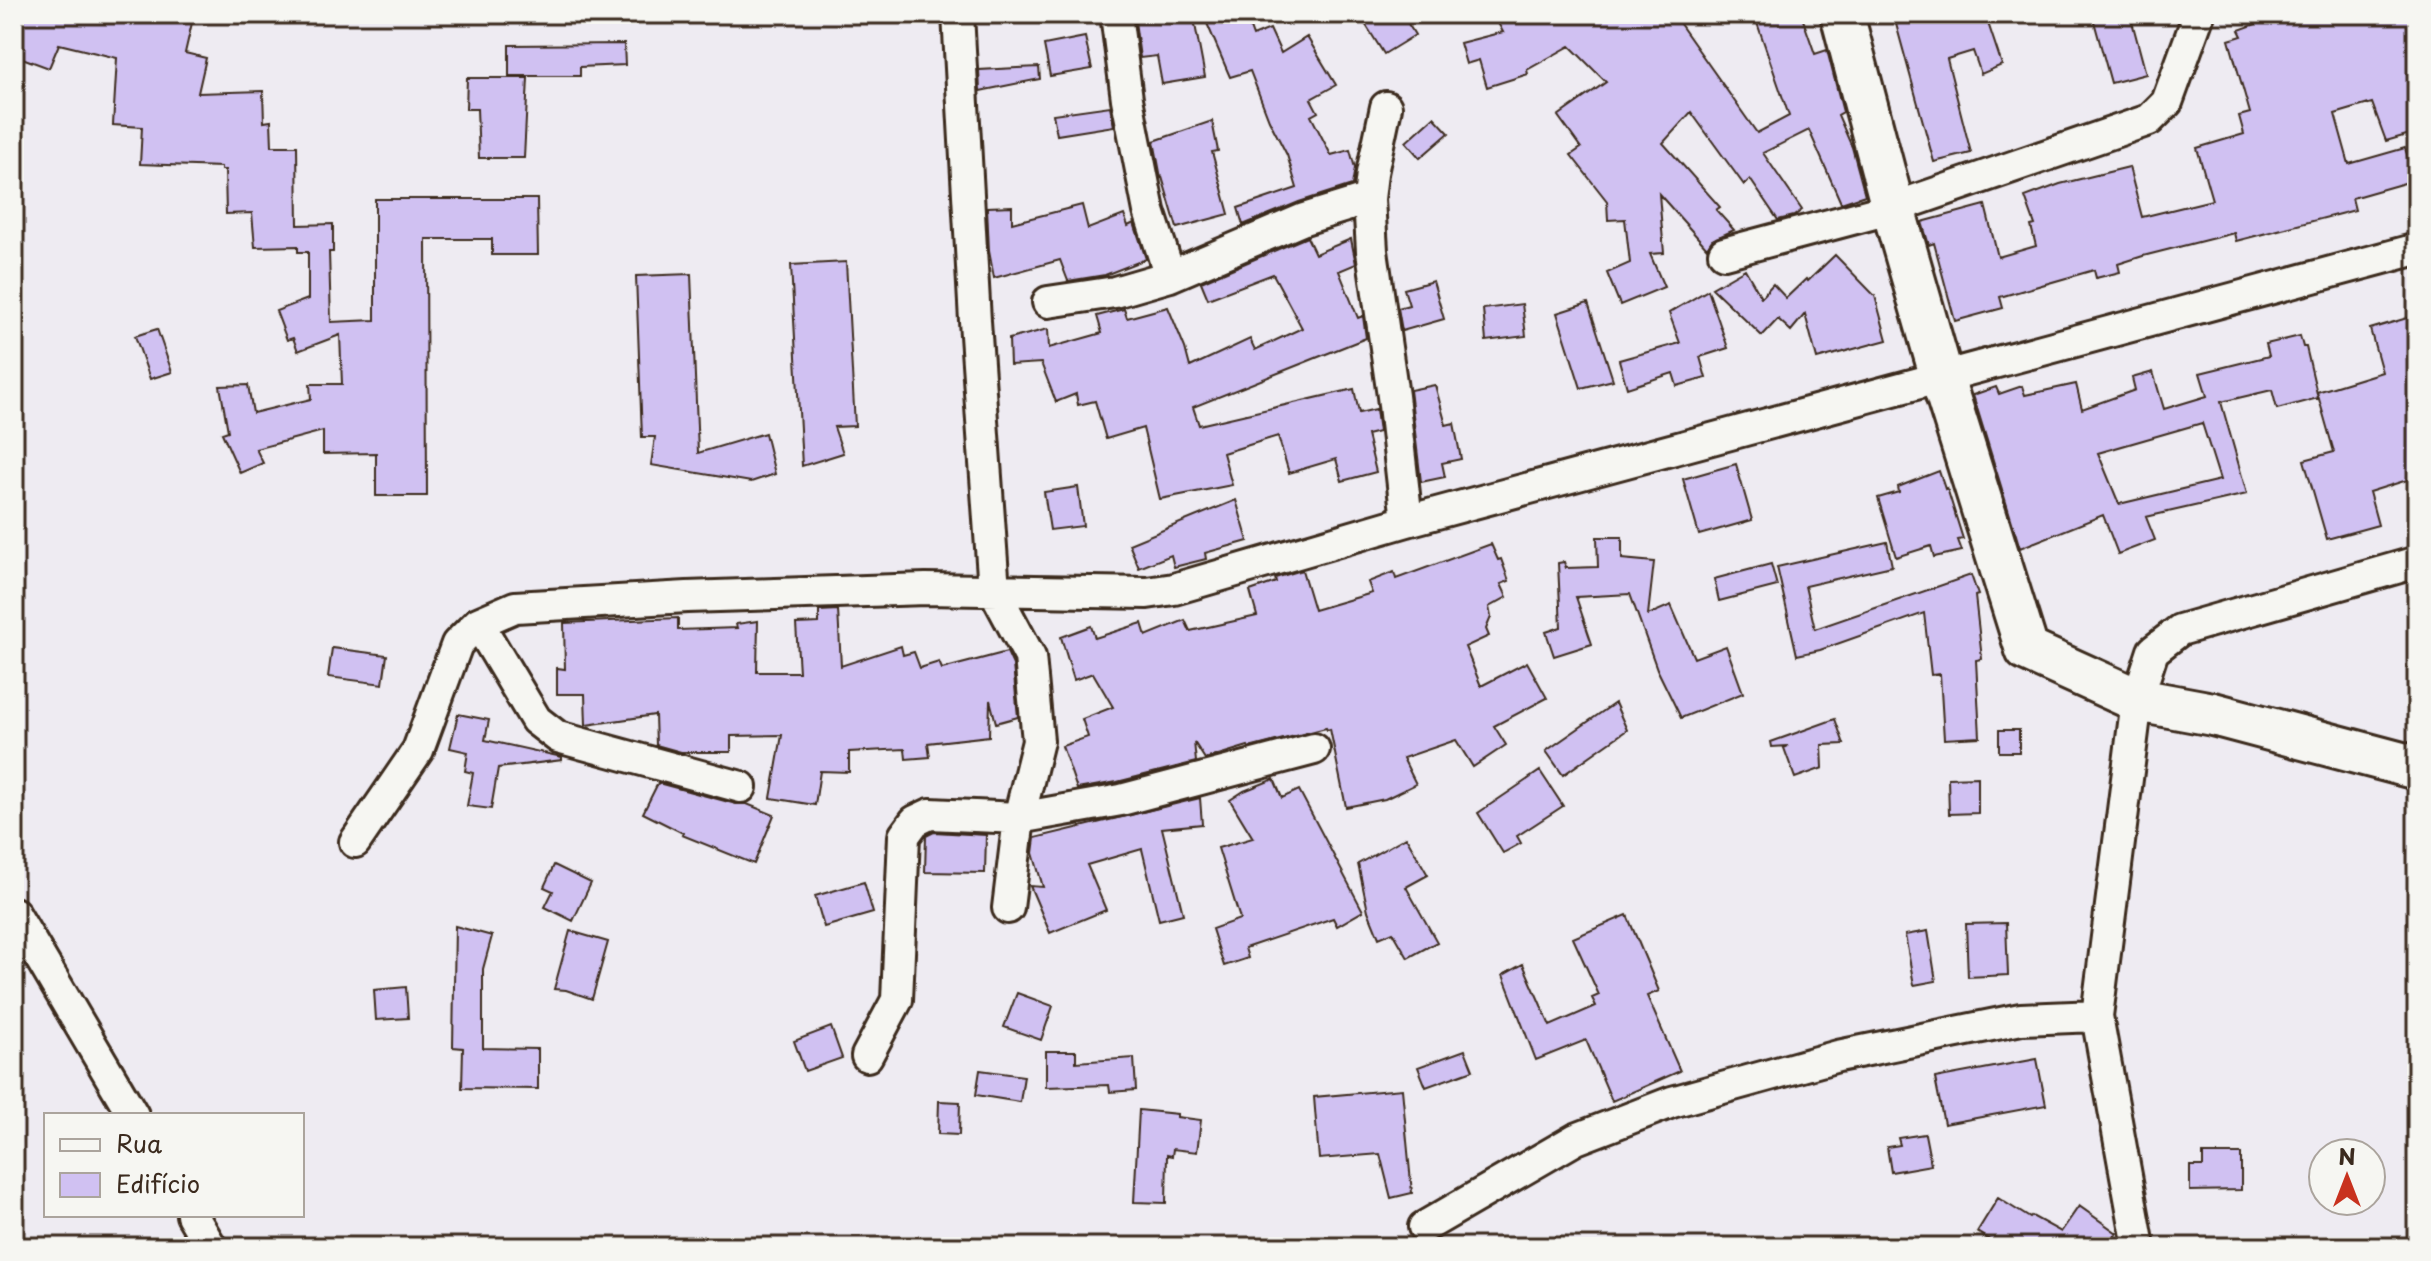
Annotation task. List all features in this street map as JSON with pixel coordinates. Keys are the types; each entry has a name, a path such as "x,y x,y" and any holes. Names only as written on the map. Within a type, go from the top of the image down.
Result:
{"street":[{"path":"958,14 994,590 1030,657 1038,741 1019,818 1008,908"},
{"path":"1116,14 1127,99 1149,211 1170,276"},
{"path":"1842,14 1942,378 2027,650 2137,700 2213,714 2417,768"},
{"path":"1724,253 1893,208 2149,120 2167,102 2199,14"},
{"path":"1386,107 1369,199 1372,251 1407,521"},
{"path":"1048,302 1115,292 1170,276 1304,219 1369,199"},
{"path":"355,842 418,750 457,644 478,623 515,607 703,596 926,589 1147,593 1174,589 1407,521 2417,249"},
{"path":"2139,1247 2097,1016 2137,700 2153,651 2180,630 2417,562"},
{"path":"478,623 536,720 558,737 741,787"},
{"path":"867,1056 897,1000 904,836 915,821 930,814 1019,818 1121,800 1314,749"},
{"path":"14,913 132,1113"},
{"path":"1424,1227 1576,1139 1672,1102 1838,1056 2021,1019 2097,1016"},
{"path":"193,1217 211,1247"}],"building":[{"path":"14,14 194,14 185,53 206,58 198,93 263,91 264,122 271,121 272,146 297,146 298,225 333,224 333,252 329,252 331,322 375,320 375,199 537,199 538,255 492,255 492,239 426,239 427,496 376,496 376,453 323,454 323,431 256,449 263,463 240,473 222,433 228,431 220,386 248,385 253,413 311,399 310,384 342,384 340,335 298,351 293,338 287,340 276,311 308,299 308,252 298,252 298,246 255,247 252,213 226,214 225,170 221,167 140,164 142,127 113,125 117,58 59,44 49,68 14,55"},
{"path":"1134,14 1193,14 1205,77 1162,84 1157,56 1140,58"},
{"path":"1203,14 1245,14 1253,36 1270,29 1281,53 1307,37 1336,85 1311,99 1318,112 1311,116 1331,155 1350,150 1355,168 1352,185 1243,225 1238,208 1297,188 1287,155 1250,71 1230,77"},
{"path":"1359,14 1402,14 1415,35 1384,54"},
{"path":"1493,14 1673,14 1757,133 1789,116 1754,14 1801,14 1815,54 1827,50 1843,112 1838,115 1852,147 1865,195 1841,203 1809,130 1763,153 1802,210 1794,216 1778,220 1750,179 1744,185 1691,112 1663,143 1720,207 1716,210 1734,230 1712,240 1707,248 1659,194 1664,253 1650,254 1664,287 1620,305 1607,273 1630,263 1625,219 1608,220 1607,201 1571,155 1581,148 1558,116 1606,82 1570,46 1527,70 1528,74 1487,87 1479,60 1466,64 1460,43 1503,32"},
{"path":"1939,14 1940,20 1963,14 1985,14 2002,65 1981,74 1973,51 1947,59 1971,153 1934,162 1896,24"},
{"path":"2092,14 2130,14 2146,74 2111,83"},
{"path":"2252,14 2417,14 2417,132 2386,141 2372,103 2335,114 2349,164 2405,148 2415,180 2352,198 2355,210 2236,241 2234,233 2143,256 2118,264 2120,272 2096,278 2094,270 2000,297 2003,308 1955,321 1934,243 1929,245 1922,222 1985,205 1998,257 2036,246 2031,226 2035,225 2025,197 2060,184 2129,167 2142,217 2212,200 2197,148 2244,134 2239,116 2250,113 2229,40 2242,36 2239,30 2256,24"},
{"path":"1085,37 1092,69 1050,76 1044,45"},
{"path":"624,44 625,65 580,67 580,76 509,76 509,45"},
{"path":"1039,67 1040,79 980,91 979,70"},
{"path":"467,78 528,78 524,158 479,158 477,109 466,109"},
{"path":"1110,106 1114,126 1057,135 1053,114"},
{"path":"1434,117 1449,133 1420,158 1406,142"},
{"path":"1212,121 1218,151 1212,152 1229,214 1177,228 1161,178 1154,141"},
{"path":"1082,205 1088,229 1124,215 1128,226 1134,223 1146,259 1105,275 1068,281 1060,260 994,278 987,207 1012,206 1012,223"},
{"path":"1307,237 1315,254 1351,239 1356,264 1339,271 1358,318 1363,316 1366,338 1193,407 1199,425 1354,389 1359,413 1376,409 1379,432 1367,435 1376,472 1342,481 1336,459 1289,473 1278,436 1223,453 1232,485 1160,499 1143,428 1106,439 1095,401 1078,405 1076,394 1056,402 1041,363 1010,365 1009,339 1048,329 1049,348 1102,333 1097,316 1124,309 1127,318 1168,307 1190,367 1250,339 1255,350 1302,328 1273,274 1208,299 1201,282"},
{"path":"1835,255 1875,296 1887,340 1817,359 1805,314 1791,331 1778,319 1762,336 1712,288 1745,269 1761,297 1773,284 1786,298"},
{"path":"846,262 855,426 834,427 843,453 802,466 791,265"},
{"path":"691,274 698,453 765,433 775,474 751,482 651,465 655,437 642,437 636,276"},
{"path":"1433,281 1444,319 1402,331 1398,308 1409,305 1404,289"},
{"path":"1708,290 1728,348 1700,357 1706,378 1677,386 1673,373 1627,388 1619,360 1680,343 1669,313"},
{"path":"1588,303 1613,380 1581,388 1557,313"},
{"path":"1522,304 1526,336 1486,341 1483,309"},
{"path":"2414,316 2417,328 2417,477 2369,492 2378,525 2327,539 2304,460 2334,452 2317,392 2382,372 2370,329"},
{"path":"157,329 172,372 150,379 135,336"},
{"path":"2300,336 2303,347 2306,347 2318,398 2277,409 2272,390 2221,402 2247,494 2146,517 2155,540 2118,554 2103,515 2020,548 1973,395 1996,387 1999,394 2022,386 2025,395 2076,384 2082,409 2135,390 2132,378 2153,372 2164,409 2207,396 2200,373 2269,356 2266,344","holes":["2202,423 2220,480 2119,504 2098,453"]},
{"path":"1435,385 1446,425 1454,423 1461,459 1442,463 1445,477 1421,482 1410,390"},
{"path":"1736,464 1752,520 1699,535 1683,479"},
{"path":"1939,471 1963,539 1958,540 1962,551 1934,557 1931,546 1896,557 1878,498 1899,492 1898,487"},
{"path":"1078,487 1083,526 1050,530 1044,492"},
{"path":"1236,500 1248,541 1205,553 1206,559 1174,567 1171,555 1139,568 1129,544"},
{"path":"1597,537 1622,537 1622,559 1654,562 1648,615 1671,605 1694,658 1726,646 1743,693 1681,718 1657,669 1630,594 1576,597 1592,644 1554,656 1546,632 1561,627 1558,563 1564,562 1566,568 1598,567"},
{"path":"1887,542 1892,566 1805,586 1815,629 1971,575 1978,595 1975,596 1982,659 1976,660 1980,737 1944,739 1940,674 1931,675 1924,613 1820,650 1797,655 1777,567"},
{"path":"1491,544 1498,560 1501,559 1509,581 1501,584 1507,597 1489,607 1491,617 1486,629 1489,636 1465,647 1481,686 1527,662 1547,698 1494,726 1506,745 1473,767 1456,740 1403,758 1416,784 1385,799 1346,807 1330,729 1326,728 1205,759 1194,742 1196,762 1077,789 1062,746 1088,737 1082,719 1113,707 1093,673 1074,680 1061,637 1091,626 1095,638 1142,623 1146,636 1185,620 1190,631 1257,616 1250,591 1276,582 1275,578 1302,570 1314,610 1372,593 1368,582 1394,572 1396,579"},
{"path":"1771,564 1777,586 1719,601 1714,579"},
{"path":"838,610 841,666 901,646 903,655 914,652 920,668 939,662 942,669 1007,652 1013,665 1018,717 996,723 990,700 989,736 928,743 930,757 906,759 905,749 849,752 849,772 820,771 815,805 771,798 782,735 731,736 731,752 681,752 656,745 655,715 586,725 585,694 557,694 557,668 565,669 564,623 678,618 678,630 737,628 736,624 758,621 757,672 799,672 796,624 819,623 819,611"},
{"path":"332,648 387,655 383,684 328,677"},
{"path":"1615,703 1627,730 1563,775 1546,751"},
{"path":"458,714 489,720 485,740 562,757 562,760 498,768 491,809 467,806 473,773 465,771 468,752 450,748"},
{"path":"1835,719 1844,744 1822,745 1823,768 1795,778 1784,748 1788,746 1772,747 1771,742"},
{"path":"1999,730 2019,730 2019,752 1999,752"},
{"path":"1540,771 1563,806 1517,836 1521,843 1503,853 1478,813"},
{"path":"1978,777 1978,813 1949,814 1948,778"},
{"path":"1274,779 1282,798 1299,790 1363,911 1337,926 1333,918 1245,948 1248,958 1224,966 1212,929 1240,919 1218,848 1253,838 1230,800"},
{"path":"658,783 736,804 747,804 774,815 754,864 682,835 643,813"},
{"path":"1200,798 1202,824 1162,828 1183,914 1159,920 1142,849 1087,865 1106,910 1050,933 1030,886 1043,887 1033,853 1035,838"},
{"path":"934,832 986,835 985,873 925,872 926,836"},
{"path":"1406,837 1428,875 1406,887 1437,942 1408,958 1393,932 1379,938 1368,911 1358,864"},
{"path":"554,865 591,883 573,921 545,907 553,891 544,887"},
{"path":"864,882 873,913 824,927 815,896"},
{"path":"1627,915 1659,991 1647,996 1680,1071 1612,1101 1586,1040 1536,1060 1503,975 1523,964 1550,1026 1596,1006 1592,998 1599,995 1573,938"},
{"path":"2006,923 2008,975 1968,977 1966,924"},
{"path":"455,926 492,936 483,969 483,1048 538,1049 538,1089 462,1088 463,1048 453,1047"},
{"path":"570,931 608,942 592,999 554,989"},
{"path":"1928,931 1936,981 1914,985 1905,935"},
{"path":"406,987 408,1018 376,1020 374,990"},
{"path":"1017,993 1053,1006 1041,1040 1004,1027"},
{"path":"831,1027 842,1058 805,1071 794,1041"},
{"path":"1465,1050 1473,1070 1426,1087 1418,1067"},
{"path":"1046,1051 1076,1051 1076,1062 1134,1058 1136,1090 1110,1092 1109,1085 1046,1087"},
{"path":"2037,1059 2046,1105 1944,1124 1935,1078"},
{"path":"980,1070 1024,1076 1020,1102 976,1095"},
{"path":"1402,1089 1412,1193 1391,1198 1380,1154 1319,1159 1314,1097"},
{"path":"939,1101 960,1102 959,1135 938,1134"},
{"path":"1139,1110 1201,1120 1197,1152 1173,1149 1172,1156 1167,1155 1166,1203 1134,1202"},
{"path":"1925,1134 1931,1165 1891,1172 1887,1147 1900,1145 1898,1138"},
{"path":"2203,1154 2241,1154 2241,1190 2190,1191 2190,1166 2203,1166"},
{"path":"1998,1198 2030,1218 2032,1216 2061,1232 2079,1206 2117,1233 2107,1247 2001,1247 1977,1232"}]}
